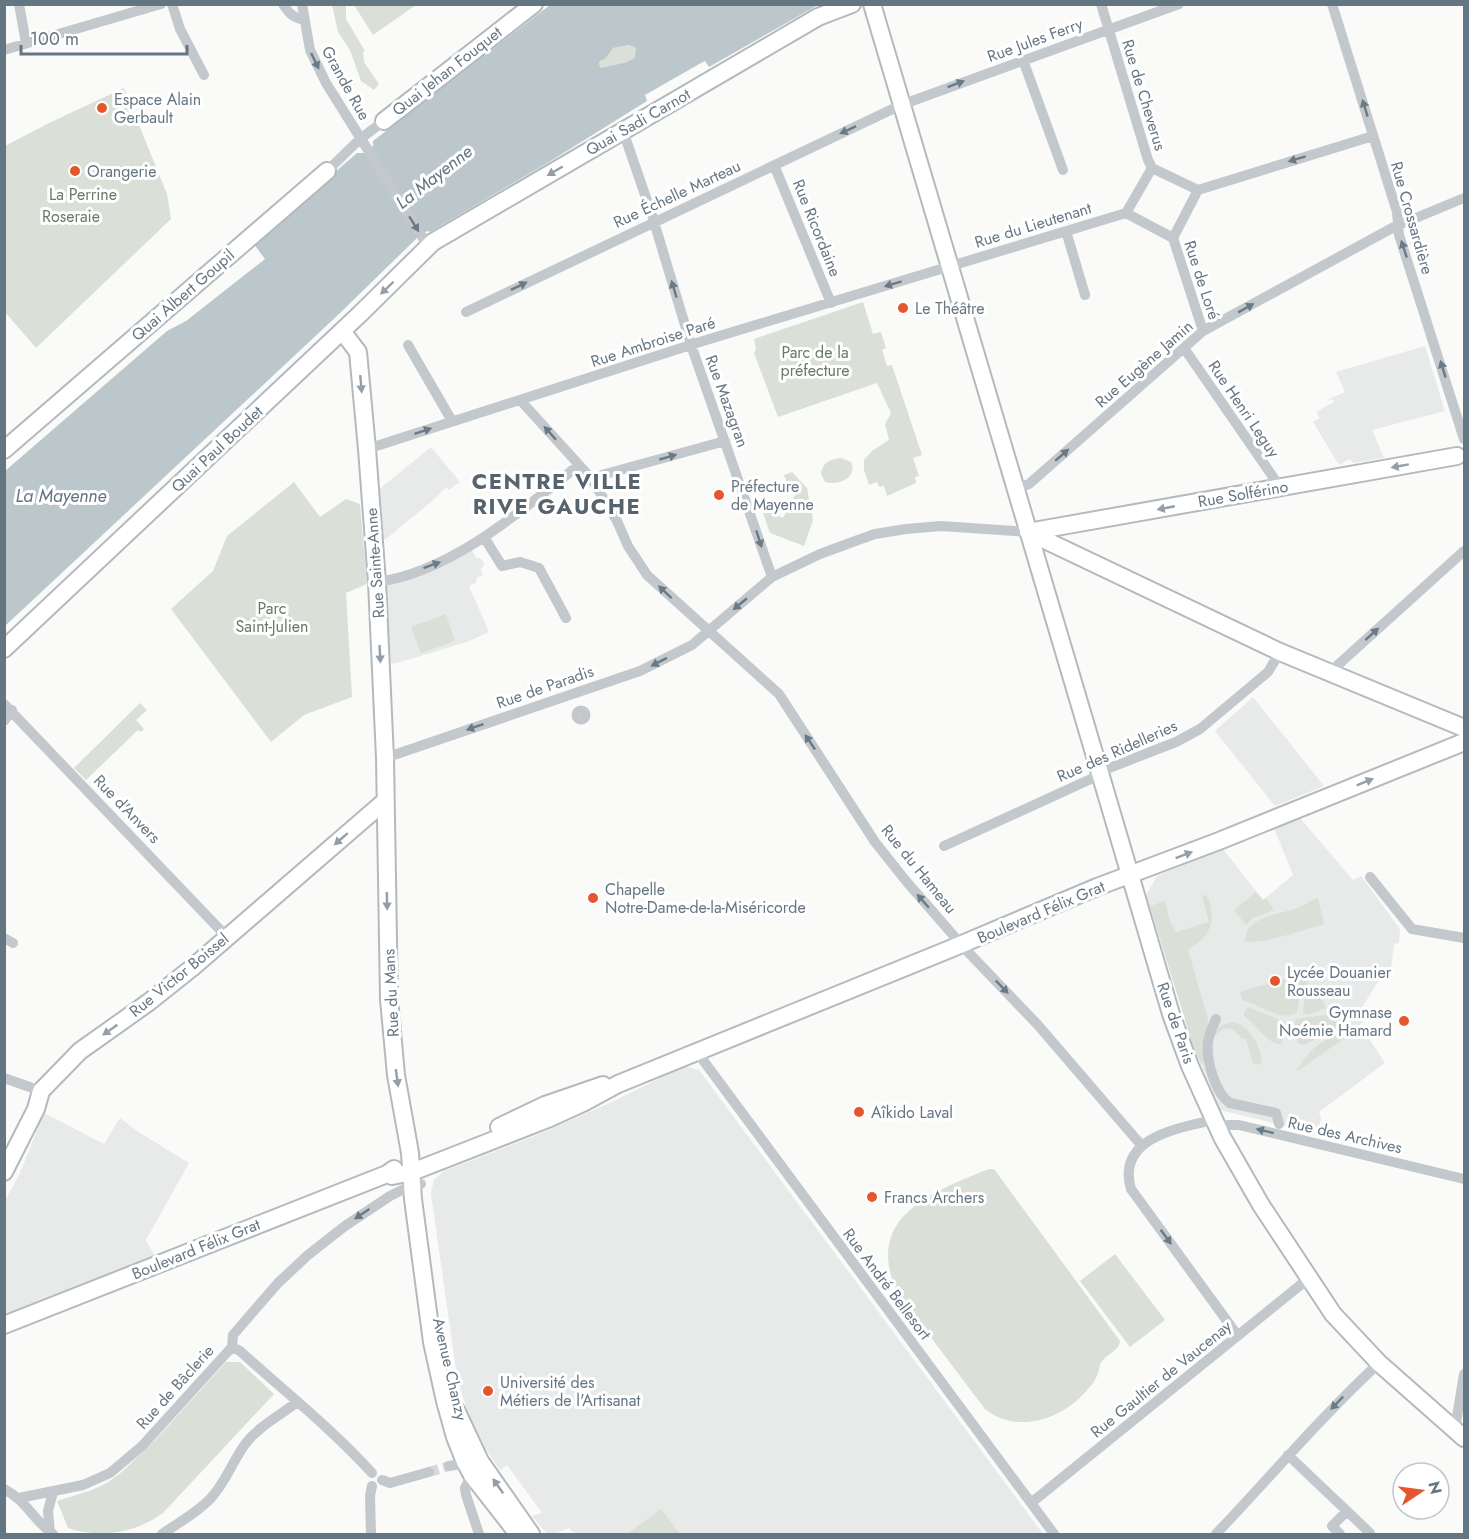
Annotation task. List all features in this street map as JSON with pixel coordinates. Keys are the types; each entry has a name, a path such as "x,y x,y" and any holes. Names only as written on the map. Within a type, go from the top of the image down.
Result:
{"street":[{"path":"19,4 26,43"},
{"path":"4,50 161,4"},
{"path":"172,4 180,29 204,75"},
{"path":"283,4 288,13 305,20"},
{"name":"Grande Rue","path":"303,4 310,50 326,83 428,246"},
{"name":"Quai Jehan Fouquet","path":"360,139 534,4"},
{"name":"Quai Sadi Carnot","path":"428,246 818,17 852,4"},
{"name":"Rue de Paris","path":"872,4 1171,1014 1216,1125 1261,1205 1333,1314 1379,1363 1462,1428"},
{"name":"Rue de Cheverus","path":"1101,4 1152,168"},
{"name":"Rue Jules Ferry","path":"901,105 1179,4"},
{"name":"Rue Crossardière","path":"1332,4 1396,212 1400,235 1464,439"},
{"path":"1023,60 1063,170"},
{"name":"Rue Échelle Marteau","path":"466,312 901,105"},
{"name":"Rue Mazagran","path":"623,131 654,222 691,345 772,577"},
{"path":"1198,190 1173,238 1126,213 1152,168 1198,190 1373,136"},
{"name":"Quai Albert Goupil","path":"4,450 327,171 360,139"},
{"name":"Rue Ricordaine","path":"774,165 831,303"},
{"name":"Rue Eugène Jamin","path":"1015,489 1029,484 1203,331 1398,225 1464,198"},
{"name":"Rue du Lieutenant","path":"949,267 1126,213"},
{"path":"1066,231 1084,295"},
{"name":"Rue de Loré","path":"1173,238 1203,331"},
{"name":"Quai Paul Boudet","path":"4,649 417,260 428,246"},
{"name":"Rue Ambroise Paré","path":"367,449 691,345 949,267"},
{"name":"Rue Sainte-Anne","path":"342,331 358,352 367,449 377,582 385,801"},
{"path":"408,345 452,421"},
{"name":"Rue Henri Leguy","path":"1184,348 1280,487"},
{"name":"Rue du Hameau","path":"522,401 591,478 617,521 628,546 647,575 778,694 875,842 962,945 1037,1024 1142,1146"},
{"path":"591,478 725,441"},
{"name":"Rue Solférino","path":"1028,532 1462,455"},
{"path":"377,582 391,580 453,557 484,537 579,465"},
{"name":"Rue de Paradis","path":"385,758 640,671 692,645 772,577 820,554 875,534 941,526 1028,532"},
{"path":"1028,532 1280,652 1464,728"},
{"path":"484,537 502,566 520,562 539,568 566,618"},
{"path":"1329,673 1464,551"},
{"name":"Rue des Ridelleries","path":"944,846 1100,773 1176,742 1200,729 1268,672 1280,652"},
{"path":"574,694 580,711"},
{"path":"4,721 8,707"},
{"name":"Rue d'Anvers","path":"8,707 227,937"},
{"path":"1408,765 1413,757 1442,746 1448,733 1448,722"},
{"name":"Boulevard Félix Grat","path":"4,1325 387,1174 393,1169 416,1172 550,1118 618,1084 962,945 1097,887 1464,742"},
{"name":"Rue Victor Boissel","path":"4,1172 36,1108 40,1091 80,1052 149,1002 385,801"},
{"name":"Rue du Mans","path":"385,801 389,999 396,1074 416,1172"},
{"path":"1370,877 1412,929 1464,938"},
{"path":"1216,1019 1208,1042 1209,1056 1218,1088 1224,1099 1230,1103 1276,1113 1279,1124"},
{"name":"Rue André Bellesort","path":"697,1052 1054,1534"},
{"path":"4,1078 40,1091"},
{"name":"Rue des Archives","path":"1142,1146 1161,1134 1216,1125 1239,1125 1464,1179"},
{"path":"1142,1146 1135,1153 1129,1171 1131,1189 1238,1336"},
{"name":"Rue de Bâclerie","path":"19,1498 83,1485 110,1473 142,1446 232,1347 233,1335 278,1283 308,1255 390,1196 416,1172"},
{"name":"Avenue Chanzy","path":"416,1172 432,1342 454,1437 467,1466 518,1534"},
{"name":"Rue Gaultier de Vaucenay","path":"1031,1503 1308,1278"},
{"path":"232,1347 240,1351 355,1454 372,1473 379,1474 382,1480 390,1483 429,1472"},
{"path":"1216,1534 1345,1394 1379,1363"},
{"path":"1462,1428 1464,1374"},
{"path":"162,1534 212,1497 246,1443 257,1431 297,1402"},
{"path":"1288,1455 1370,1533"},
{"path":"467,1466 465,1488 480,1534"},
{"name":"Avenue Chanzy","path":"467,1466 531,1534"},
{"path":"372,1473 367,1478 368,1483 372,1486 378,1486 382,1480"},
{"path":"371,1534 372,1486"},
{"path":"4,1489 19,1498 51,1534"},
{"path":"51,1534 49,1503 53,1492"},
{"path":"28,1509 49,1503"},
{"path":"1340,1534 1332,1526 1347,1510"}],"shaded area":[{"path":"1425,346 1445,411 1372,430 1384,458 1353,463 1350,459 1339,465 1313,422 1320,418 1316,412 1334,402 1332,399 1327,400 1345,392 1336,372"},
{"path":"431,447 460,482 449,490 446,487 386,539 380,539 377,491"},
{"path":"472,550 476,558 482,559 484,565 481,570 483,575 476,578 477,582 469,586 489,632 467,642 387,664 382,587 435,569"},
{"path":"1253,697 1324,786 1275,806 1215,731"},
{"name":"Lycée Douanier Rousseau","path":"1300,818 1353,880 1361,876 1400,929 1399,943 1394,944 1391,969 1382,971 1383,974 1359,1012 1364,1021 1360,1025 1385,1063 1319,1112 1321,1118 1318,1134 1220,1110 1192,1042 1146,895 1157,876 1223,849 1263,900 1293,875 1274,828"},
{"path":"684,1066 699,1070 1043,1534 574,1534 569,1528 554,1534 547,1534 532,1516 542,1513 507,1465 500,1470 483,1445 469,1417 457,1377 431,1194 434,1180 444,1171 537,1135 612,1102"},
{"path":"44,1113 104,1144 120,1118 189,1163 146,1240 156,1258 5,1316 4,1203 20,1173"}],"green space":[{"path":"416,4 373,35 354,5"},
{"path":"332,5 346,5 346,19 365,51 363,52 364,62 379,84 374,90 361,81 350,50 338,32"},
{"path":"629,45 636,48 636,58 601,68 599,64 601,60 606,58 613,48"},
{"name":"La Perrine","path":"124,88 167,194 171,219 36,348 5,312 5,146"},
{"name":"Parc de la préfecture","path":"863,302 873,334 881,332 886,348 882,350 887,366 892,365 922,455 913,458 919,476 915,477 916,483 887,496 884,486 879,487 877,482 869,485 864,470 864,460 872,451 889,440 885,424 891,413 877,383 778,417 754,353 756,350 754,339"},
{"path":"841,458 851,462 852,472 846,480 841,482 825,482 821,474 825,464"},
{"path":"792,472 807,488 813,520 804,546 770,533 761,507 783,518 796,493 790,490 784,475"},
{"name":"Parc Saint-Julien","path":"294,482 320,517 346,499 360,504 367,584 346,593 352,697 304,715 271,742 171,609 213,571 227,536"},
{"path":"446,614 455,641 421,653 411,627"},
{"path":"140,703 147,710 136,720 144,729 141,732 138,730 86,780 74,768"},
{"path":"1256,892 1263,900 1266,898 1274,910 1253,918 1246,925 1234,910"},
{"path":"1206,895 1212,910 1210,927 1202,939 1188,950 1208,1019 1205,1060 1201,1065 1150,906 1165,901 1171,925 1176,932 1209,922 1202,896"},
{"path":"1318,898 1324,924 1273,939 1245,941 1246,933 1256,922 1295,909"},
{"path":"1304,973 1308,984 1300,994 1297,1012 1291,1015 1284,1016 1270,1012 1242,1000 1240,992"},
{"path":"1315,992 1326,1008 1307,1015 1303,1013 1305,997"},
{"path":"1248,1007 1289,1024 1281,1044 1271,1041 1244,1016"},
{"path":"1332,1014 1339,1016 1340,1025 1305,1045 1298,1043 1293,1032 1296,1019"},
{"path":"1233,1022 1250,1033 1258,1045 1262,1065 1253,1063 1246,1039 1231,1029 1221,1030 1213,1038 1220,1027"},
{"path":"1352,1033 1296,1072 1306,1056 1326,1040"},
{"path":"994,1169 1120,1341 1118,1347 1102,1361 1094,1382 1078,1400 1040,1420 1011,1421 998,1417 985,1409 898,1294 889,1267 889,1245 896,1227 909,1211 946,1187"},
{"path":"1115,1254 1165,1320 1130,1347 1080,1281"},
{"path":"226,1362 240,1362 274,1394 163,1513 141,1525 117,1532 93,1533 68,1528 57,1501 92,1490 107,1483 123,1471 156,1439"},
{"path":"661,1509 680,1534 627,1534"}],"water":[{"name":"La Mayenne","path":"550,5 818,5 709,67 705,61 645,95 647,101 549,162 418,237 339,314 5,626 5,471 167,331 186,321 265,259 253,243 357,153 365,153 373,146 373,141","holes":["629,45 636,48 635,58 601,68 600,61 606,58 613,48"]}],"tunnel":[{"path":"429,1472 449,1466"}],"place":[{"name":"Espace Alain Gerbault","path":"102,108"},
{"name":"Orangerie","path":"75,171"},
{"name":"Le Théâtre","path":"903,308"},
{"name":"Préfecture de Mayenne","path":"719,495"},
{"name":"Chapelle Notre-Dame-de-la-Miséricorde","path":"593,898"},
{"name":"Lycée Douanier Rousseau","path":"1275,981"},
{"name":"Gymnase Noémie Hamard","path":"1404,1021"},
{"name":"Aîkido Laval","path":"859,1112"},
{"name":"Francs Archers","path":"872,1197"},
{"name":"Université des Métiers de l'Artisanat","path":"488,1391"}],"district":[{"name":"CENTRE VILLE RIVE GAUCHE","path":"557,494"}],"park label":[{"name":"Roseraie","path":"71,216"}]}
